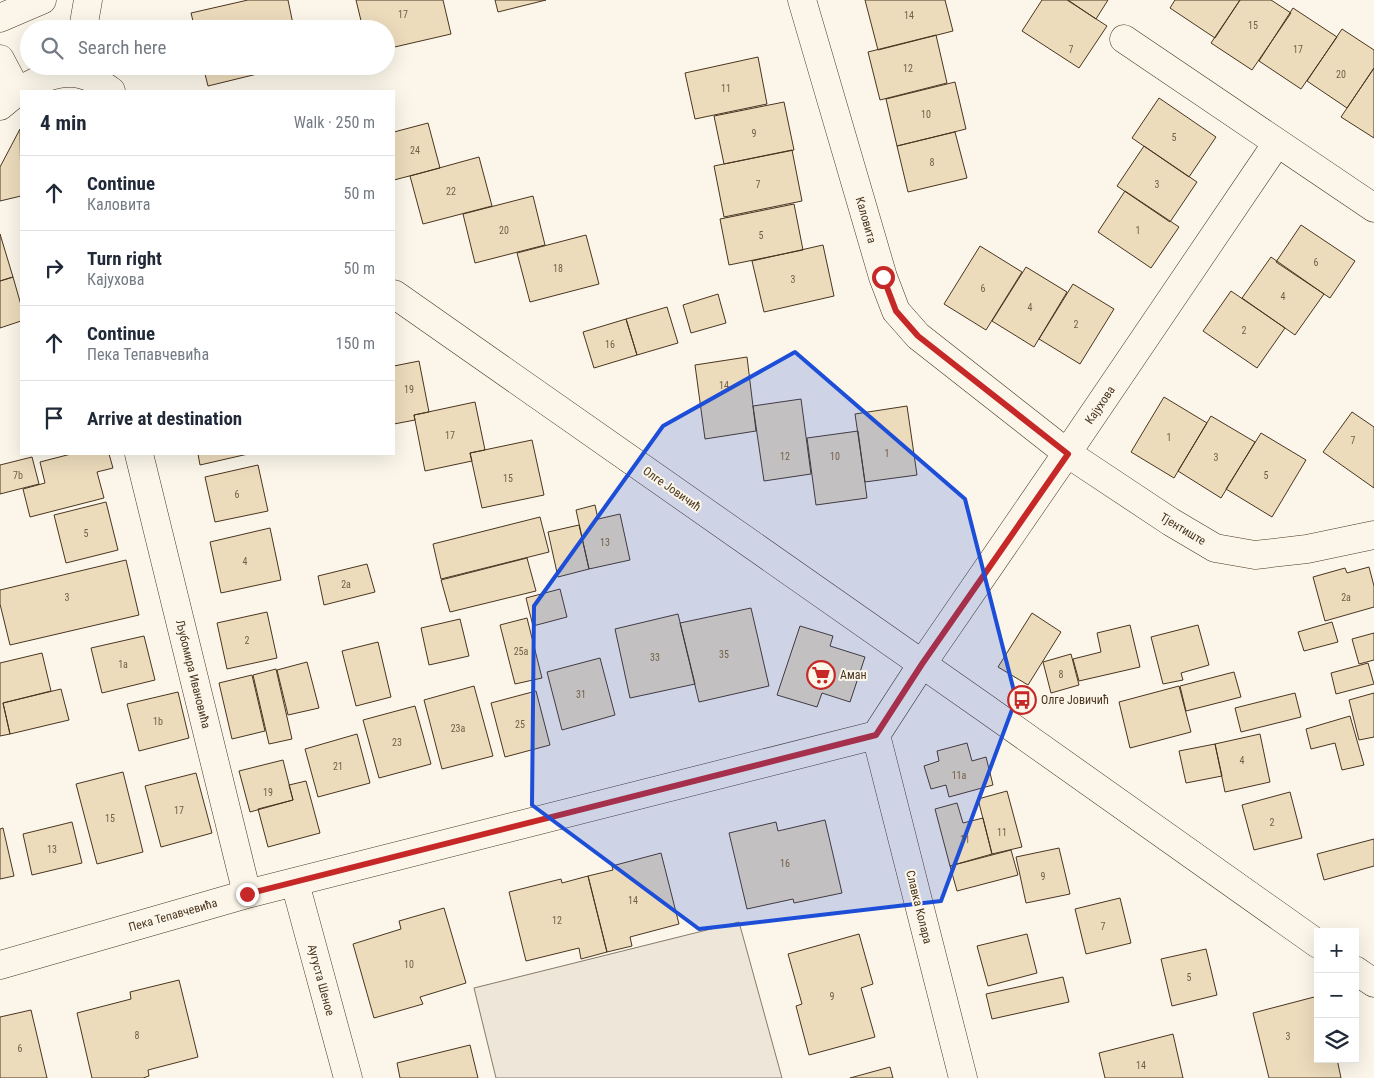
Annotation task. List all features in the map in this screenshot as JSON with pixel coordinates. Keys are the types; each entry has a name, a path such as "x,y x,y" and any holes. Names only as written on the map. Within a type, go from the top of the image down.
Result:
{"street":[{"path":"0,18 42,0"},
{"path":"85,20 88,0"},
{"name":"Каловита","path":"802,0 880,267 896,311 918,336 1068,454"},
{"path":"1124,39 1374,208"},
{"path":"0,59 9,99 20,91"},
{"path":"21,90 29,84 45,85 55,75"},
{"path":"78,75 98,79"},
{"name":"Кајухова","path":"922,664 1068,454 1277,143"},
{"name":"Олге Јовичић","path":"395,295 1314,941"},
{"name":"Тјентиште","path":"1068,454 1171,522 1215,548 1255,554 1307,549 1374,534"},
{"name":"Љубомира Ивановића","path":"139,455 247,894"},
{"path":"876,735 922,664"},
{"name":"Пека Тепавчевића","path":"0,965 247,894 876,735"},
{"name":"Славка Колара","path":"876,735 962,1078"},
{"name":"Аугуста Шеное","path":"295,883 348,1078"},
{"path":"1359,973 1374,983"}],"highlighted area":[{"path":"795,352 965,499 1016,699 941,901 699,929 532,805 534,606 663,426"}],"shaded area":[{"path":"739,922 782,1078 496,1078 474,988"}],"building":[{"path":"248,0 288,0 292,20 193,20 191,13"},
{"path":"356,0 443,0 451,34 395,47 395,20 361,20"},
{"path":"495,0 546,0 498,12"},
{"path":"865,0 945,0 953,31 878,50"},
{"path":"1042,0 1067,0 1107,26 1079,68 1022,31"},
{"path":"1068,0 1108,0 1096,19"},
{"path":"1175,0 1240,0 1215,38 1170,8"},
{"path":"1240,0 1271,0 1291,13 1252,70 1211,43"},
{"path":"1293,8 1337,37 1301,89 1259,61"},
{"path":"1342,29 1374,50 1374,68 1347,108 1307,81"},
{"path":"936,35 947,83 880,100 868,52"},
{"path":"758,57 767,104 695,119 685,73"},
{"path":"1374,68 1374,138 1341,117"},
{"path":"205,75 253,75 208,86"},
{"path":"955,82 966,129 897,146 886,99"},
{"path":"1159,98 1216,137 1189,177 1132,138"},
{"path":"784,102 794,150 724,164 714,116"},
{"path":"428,123 440,168 395,180 395,132"},
{"path":"20,129 20,196 0,201 0,167"},
{"path":"955,132 967,178 908,192 897,146"},
{"path":"1144,146 1197,182 1170,222 1117,186"},
{"path":"792,150 802,201 724,217 714,166"},
{"path":"479,157 492,206 423,224 410,176"},
{"path":"1125,191 1179,227 1151,268 1098,232"},
{"path":"533,196 545,245 475,263 463,214"},
{"path":"794,204 803,250 729,265 720,219"},
{"path":"1301,225 1355,261 1330,298 1276,262"},
{"path":"0,234 13,277 0,281"},
{"path":"586,235 599,284 530,302 517,253"},
{"path":"823,245 834,296 764,312 752,261"},
{"path":"980,246 1022,272 986,330 944,304"},
{"path":"1271,257 1324,294 1295,335 1242,298"},
{"path":"1026,267 1067,292 1034,347 992,321"},
{"path":"13,277 20,302 20,321 0,328 0,281"},
{"path":"1073,284 1114,309 1080,364 1039,339"},
{"path":"1231,291 1285,328 1257,368 1203,331"},
{"path":"718,294 726,323 691,333 683,305"},
{"path":"667,307 678,343 637,355 626,319"},
{"path":"626,319 637,355 594,368 583,332"},
{"path":"747,357 756,431 705,439 695,365"},
{"path":"419,361 429,412 414,415 415,420 395,424 395,366"},
{"path":"1164,397 1207,423 1174,478 1131,452"},
{"path":"801,399 811,474 764,481 753,406"},
{"path":"475,402 485,450 470,453 472,461 425,471 414,415"},
{"path":"907,406 917,475 865,482 855,414"},
{"path":"1352,412 1374,427 1374,488 1323,452"},
{"path":"1211,416 1255,442 1221,498 1178,471"},
{"path":"858,431 867,498 816,505 807,438"},
{"path":"1261,433 1306,460 1272,517 1226,489"},
{"path":"532,440 544,495 482,508 470,453"},
{"path":"67,455 109,455 113,468 97,472 104,498 30,517 23,489 45,483 40,462"},
{"path":"198,455 244,455 200,465"},
{"path":"32,457 39,484 0,494 0,465"},
{"path":"258,465 268,511 215,522 205,477"},
{"path":"106,502 118,550 66,563 54,515"},
{"path":"595,505 598,519 620,514 630,560 589,569 576,510"},
{"path":"540,517 549,552 441,579 433,544"},
{"path":"579,525 589,569 558,577 548,532"},
{"path":"270,528 281,580 221,593 210,542"},
{"path":"527,558 536,591 450,612 441,580"},
{"path":"126,560 139,615 10,645 0,604 0,590"},
{"path":"367,564 375,592 324,605 318,576"},
{"path":"1369,567 1374,586 1374,607 1325,621 1313,577 1345,568 1347,573"},
{"path":"560,589 567,617 533,626 526,598"},
{"path":"751,608 769,686 699,702 680,623"},
{"path":"267,612 277,658 227,669 217,623"},
{"path":"1032,613 1061,632 1028,685 998,667"},
{"path":"678,614 695,684 630,698 615,629"},
{"path":"527,618 542,678 515,684 500,625"},
{"path":"460,619 469,656 429,665 421,628"},
{"path":"1332,622 1338,642 1304,651 1298,632"},
{"path":"1130,625 1140,667 1079,681 1073,659 1101,652 1097,633"},
{"path":"1198,625 1209,665 1181,673 1183,680 1163,684 1151,637"},
{"name":"Аман","path":"800,626 833,636 830,646 865,657 850,702 822,693 817,707 777,695"},
{"path":"1374,633 1374,660 1359,664 1352,639"},
{"path":"144,636 155,680 102,693 91,648"},
{"path":"378,642 391,697 356,706 342,651"},
{"path":"42,653 51,691 3,703 10,734 0,736 0,663"},
{"path":"1071,654 1079,685 1051,693 1043,662"},
{"path":"600,658 615,715 562,730 547,672"},
{"path":"307,662 319,708 288,715 277,670"},
{"path":"1368,663 1374,684 1336,694 1331,673"},
{"path":"276,669 292,739 269,744 253,675"},
{"path":"1234,672 1241,697 1186,711 1180,686"},
{"path":"252,675 265,731 232,739 219,683"},
{"path":"474,686 493,756 442,769 424,700"},
{"path":"1179,686 1191,732 1130,748 1119,702"},
{"path":"61,689 69,720 10,734 3,703"},
{"path":"536,691 550,745 505,757 491,703"},
{"path":"178,692 189,738 139,751 127,704"},
{"path":"1295,693 1301,717 1241,732 1235,708"},
{"path":"1374,693 1374,737 1359,740 1349,700"},
{"path":"415,706 431,764 379,778 363,720"},
{"path":"1350,716 1364,765 1342,770 1335,743 1311,749 1306,729"},
{"path":"357,734 370,783 318,797 305,749"},
{"path":"1260,734 1270,782 1225,792 1215,744"},
{"path":"967,743 972,761 986,757 993,785 949,797 946,785 931,789 924,766 939,761 937,751"},
{"path":"1215,744 1222,776 1186,783 1179,751"},
{"path":"283,760 293,800 250,812 239,771"},
{"path":"123,772 143,852 97,864 76,784"},
{"path":"196,773 212,833 161,847 145,786"},
{"path":"306,781 320,833 268,847 258,809 293,800 289,785"},
{"path":"1007,791 1022,847 992,854 978,799"},
{"path":"1290,792 1302,838 1254,850 1242,805"},
{"path":"957,803 963,823 983,818 992,854 950,866 935,809"},
{"path":"825,820 842,893 794,903 793,899 747,909 729,833 776,822 778,831"},
{"path":"72,822 82,863 32,875 23,834"},
{"path":"3,828 14,876 0,879 0,829"},
{"path":"1374,839 1374,866 1324,880 1317,854"},
{"path":"1059,848 1070,894 1026,903 1016,857"},
{"path":"1011,850 1018,875 957,891 950,866"},
{"path":"661,853 679,924 630,937 632,946 607,952 588,876 613,870 612,866"},
{"path":"588,876 607,952 581,959 579,948 526,961 509,892 561,879 562,883"},
{"path":"1120,898 1131,943 1086,954 1075,909"},
{"path":"444,908 466,983 420,997 423,1004 374,1018 353,944 401,929 399,921"},
{"path":"859,934 873,984 861,988 875,1037 809,1055 796,1006 802,1004 788,954"},
{"path":"1027,934 1037,973 988,986 977,946"},
{"path":"1206,949 1217,995 1172,1006 1161,959"},
{"path":"1063,977 1069,1002 992,1019 986,994"},
{"path":"179,980 198,1057 148,1070 149,1076 143,1078 92,1078 77,1013 131,999 130,992"},
{"path":"1314,997 1314,1063 1338,1063 1341,1078 1269,1078 1253,1013"},
{"path":"31,1010 47,1078 0,1078 0,1017"},
{"path":"1173,1034 1183,1078 1105,1078 1099,1053"},
{"path":"470,1045 478,1078 400,1078 397,1063"},
{"path":"890,1067 893,1078 850,1078"}],"place":[{"name":"Аман","path":"821,675"},
{"name":"Олге Јовичић","path":"1022,700"}],"route":[{"path":"247,894 876,735 922,664 1068,454 918,336 896,311 883,277"}]}
